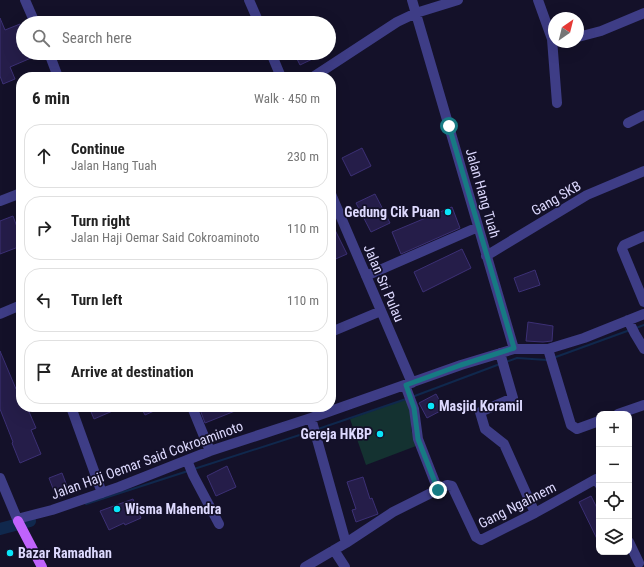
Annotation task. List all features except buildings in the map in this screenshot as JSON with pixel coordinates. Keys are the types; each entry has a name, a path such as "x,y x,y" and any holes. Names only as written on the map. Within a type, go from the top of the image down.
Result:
{"main road":[{"path":"17,520 42,567"}],"street":[{"path":"25,0 32,16"},
{"path":"249,0 256,16"},
{"name":"Jalan Hang Tuah","path":"412,0 514,348"},
{"path":"321,72 378,34 416,13 458,0"},
{"path":"538,0 548,26"},
{"path":"584,36 602,31 644,13"},
{"path":"554,48 557,103"},
{"path":"52,60 56,72"},
{"path":"274,60 279,72"},
{"path":"628,122 644,115"},
{"name":"Gang SKB","path":"486,256 587,195 644,171"},
{"path":"0,201 16,195"},
{"name":"Jalan Sri Pulau","path":"336,206 381,311 408,386 418,439 438,490"},
{"path":"366,276 478,227"},
{"path":"644,236 624,246 622,249 644,302"},
{"path":"0,314 16,307"},
{"path":"336,330 381,311"},
{"path":"514,348 550,354 584,338 644,314"},
{"path":"629,321 644,349"},
{"name":"Jalan Haji Oemar Said Cokroaminoto","path":"336,412 500,355 514,348"},
{"path":"550,354 571,425 577,429 596,422"},
{"path":"500,355 513,398 480,412 485,429 504,444 536,513"},
{"path":"627,411 644,405"},
{"path":"74,412 102,493"},
{"path":"194,412 210,451"},
{"name":"Jalan Haji Oemar Said Cokroaminoto","path":"17,520 102,493 188,462 210,451 335,412"},
{"path":"312,420 346,543"},
{"path":"188,462 193,475 219,524"},
{"path":"0,478 17,520"},
{"name":"Gang Ngahnem","path":"305,567 346,543 392,512 447,485 452,486 476,537 481,540 596,481"},
{"path":"632,548 639,563"},
{"path":"334,550 345,567"}],"green space":[{"path":"407,398 412,410 411,429 416,446 366,465 350,419"}],"waterway":[{"path":"636,328 644,325"},
{"path":"553,358 630,330"},
{"path":"506,362 517,358 547,360"},
{"path":"412,397 500,364"},
{"path":"318,429 406,399"},
{"path":"194,469 312,431"},
{"path":"86,504 188,471"},
{"path":"0,529 30,521"}],"place":[{"name":"Gedung Cik Puan","path":"448,212"},
{"name":"Masjid Koramil","path":"431,406"},
{"name":"Gereja HKBP","path":"380,434"},
{"name":"Wisma Mahendra","path":"117,509"},
{"name":"Bazar Ramadhan","path":"10,553"}],"route":[{"path":"438,490 418,439 414,408 406,385 514,348 449,126"}]}
